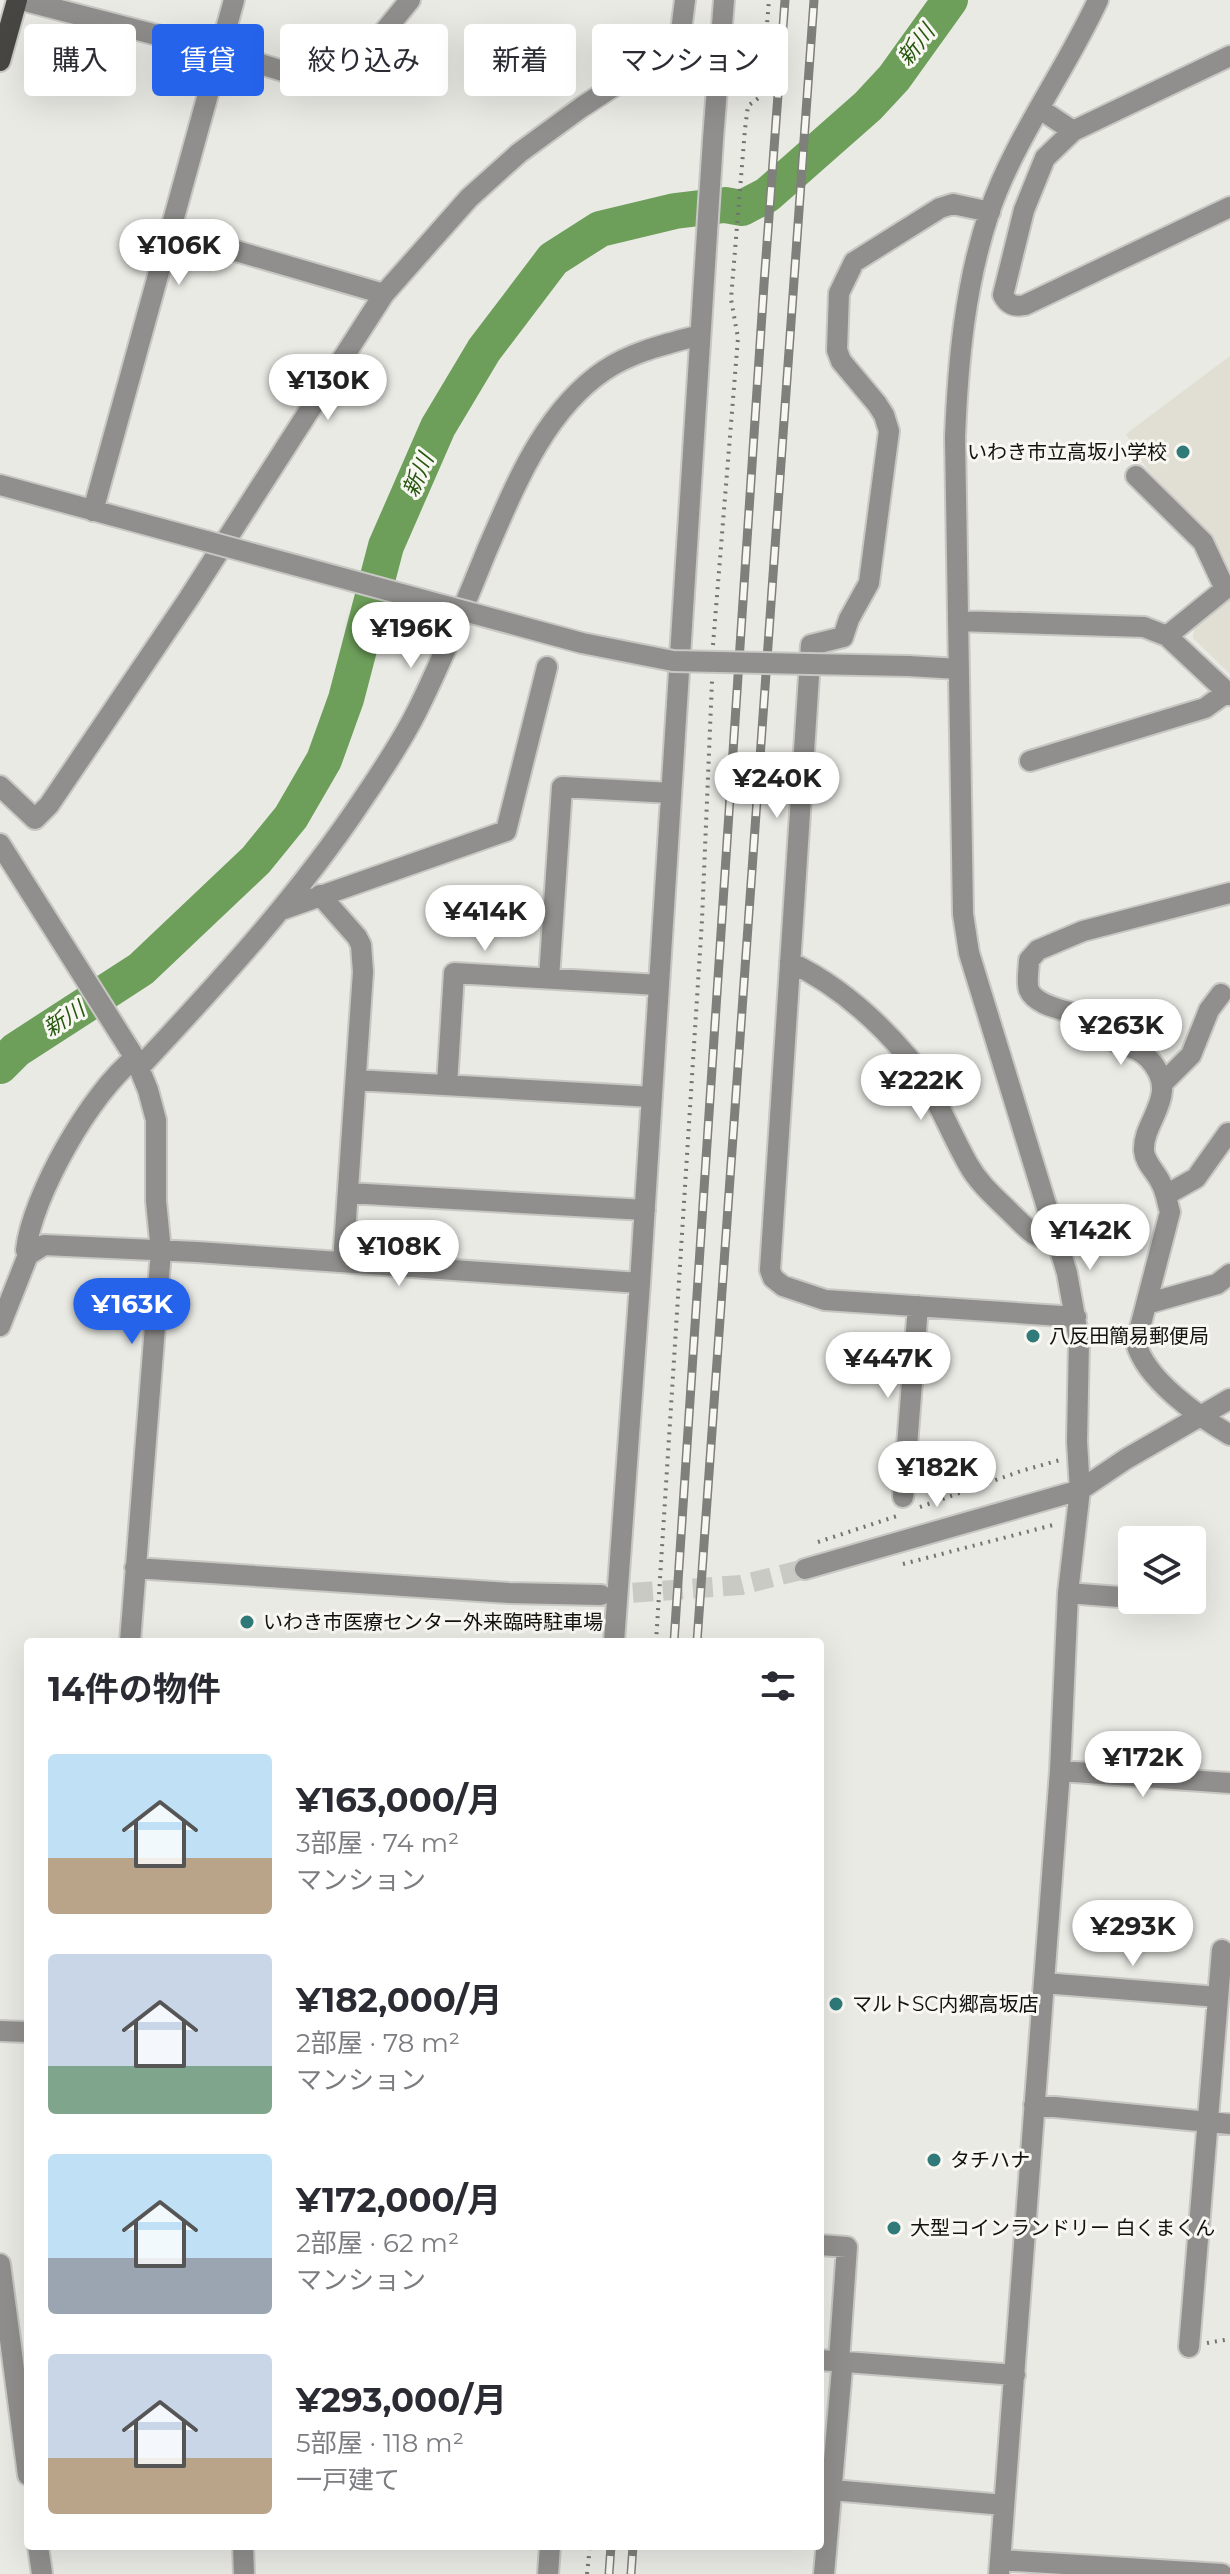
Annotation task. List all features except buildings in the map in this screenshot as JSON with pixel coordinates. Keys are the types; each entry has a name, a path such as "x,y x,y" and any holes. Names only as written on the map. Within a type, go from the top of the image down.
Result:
{"main road":[{"path":"0,61 19,0"}],"street":[{"path":"19,0 152,34"},
{"path":"227,24 234,0"},
{"path":"264,65 318,82 334,82 352,71 410,0"},
{"path":"0,786 35,819 49,805 189,598 384,294 469,198 519,153 582,107 674,47 681,31 685,0"},
{"path":"614,1638 724,0"},
{"path":"1098,0 990,212 968,300 958,363 955,437 963,914 969,953 1067,1273 1079,1340 1080,1490 1068,1593 1060,1771 1000,2567 1222,2574"},
{"path":"1230,56 1073,131 1045,158 1024,210 1003,295 1007,303 1016,307 1025,305 1230,207"},
{"path":"93,511 207,96"},
{"path":"1040,109 1073,131"},
{"path":"990,212 953,204 940,208 854,262 839,293 837,350 841,361 877,404 889,431 869,583 849,619 843,637 811,645 770,1270 773,1278 783,1286 825,1300 1076,1317"},
{"path":"171,232 384,294"},
{"path":"28,1255 26,1250 31,1220 59,1161 111,1081 244,956 320,860 364,798 416,712 520,475 549,429 579,392 605,370 644,350 700,335"},
{"path":"1136,476 1203,542 1225,589 1167,636"},
{"path":"0,485 582,643 673,661 959,669"},
{"path":"958,621 1144,627 1167,636 1228,693 1205,708 1030,761"},
{"path":"281,910 506,831 547,667"},
{"path":"549,978 562,787 671,793"},
{"path":"0,844 134,1057 156,1120 156,1201 161,1251 130,1638"},
{"path":"1230,893 1083,931 1038,950 1029,960 1028,988 1032,995 1087,1018 1108,1038 1138,1050 1160,1074 1162,1084 1156,1115 1143,1147 1145,1158 1166,1195 1170,1212 1136,1343 1151,1372 1201,1417 1230,1435"},
{"path":"320,895 361,945 363,972 343,1262"},
{"path":"790,962 821,977 868,1014 909,1058 922,1077 982,1185 1037,1238 1057,1241"},
{"path":"447,1085 454,973 659,985"},
{"path":"1162,1084 1191,1055 1209,1010 1221,994"},
{"path":"356,1080 652,1097"},
{"path":"1166,1195 1196,1178 1228,1133"},
{"path":"348,1193 645,1210"},
{"path":"0,1326 28,1255 44,1245 640,1283"},
{"path":"1146,1304 1217,1284 1230,1274"},
{"path":"903,1497 918,1306"},
{"path":"805,1569 1080,1490 1126,1459 1230,1399"},
{"path":"135,1568 509,1593 601,1595"},
{"path":"1068,1593 1118,1597"},
{"path":"1060,1771 1230,1783"},
{"path":"1189,2347 1222,1950"},
{"path":"1044,1983 1218,1997"},
{"path":"0,2031 24,2032"},
{"path":"1034,2105 1230,2124"},
{"path":"824,2245 847,2247 830,2360"},
{"path":"0,2264 24,2445"},
{"path":"830,2360 1015,2375"},
{"path":"824,2574 824,2541 832,2490 842,2369 830,2360"},
{"path":"832,2490 1004,2505"},
{"path":"39,2550 42,2574"},
{"path":"243,2550 244,2574"},
{"path":"548,2574 550,2550"}],"path":[{"path":"713,653 738,338 731,299 745,129 748,106 761,96 769,0"},
{"path":"656,1638 702,920 712,669"},
{"path":"809,1545 1021,1471 1078,1455"},
{"path":"893,1566 1076,1519"},
{"path":"587,2574 590,2550"}],"shaded area":[{"name":"いわき市立高坂小学校","path":"1230,356 1230,581 1216,542 1147,469 1126,434"},
{"path":"1230,596 1230,674 1193,638 1195,623"}],"waterway":[{"name":"新川","path":"0,1066 16,1050 141,969 256,860 291,817 324,760 346,699 386,546 438,427 484,350 553,259 600,229 675,211 725,205 742,208 767,195 868,106 894,78 950,0"}],"tunnel":[{"path":"603,1595 741,1585 805,1569"}],"railway":[{"path":"674,1638 785,0"},
{"path":"697,1638 814,0"},
{"path":"609,2574 611,2550"},
{"path":"631,2574 633,2550"}],"place":[{"name":"いわき市立高坂小学校","path":"1183,452"},
{"name":"八反田簡易郵便局","path":"1033,1336"},
{"name":"いわき市医療センター外来臨時駐車場","path":"247,1622"},
{"name":"マルトSC内郷高坂店","path":"836,2004"},
{"name":"タチハナ","path":"934,2160"},
{"name":"大型コインランドリー 白くまくん","path":"894,2228"}]}
